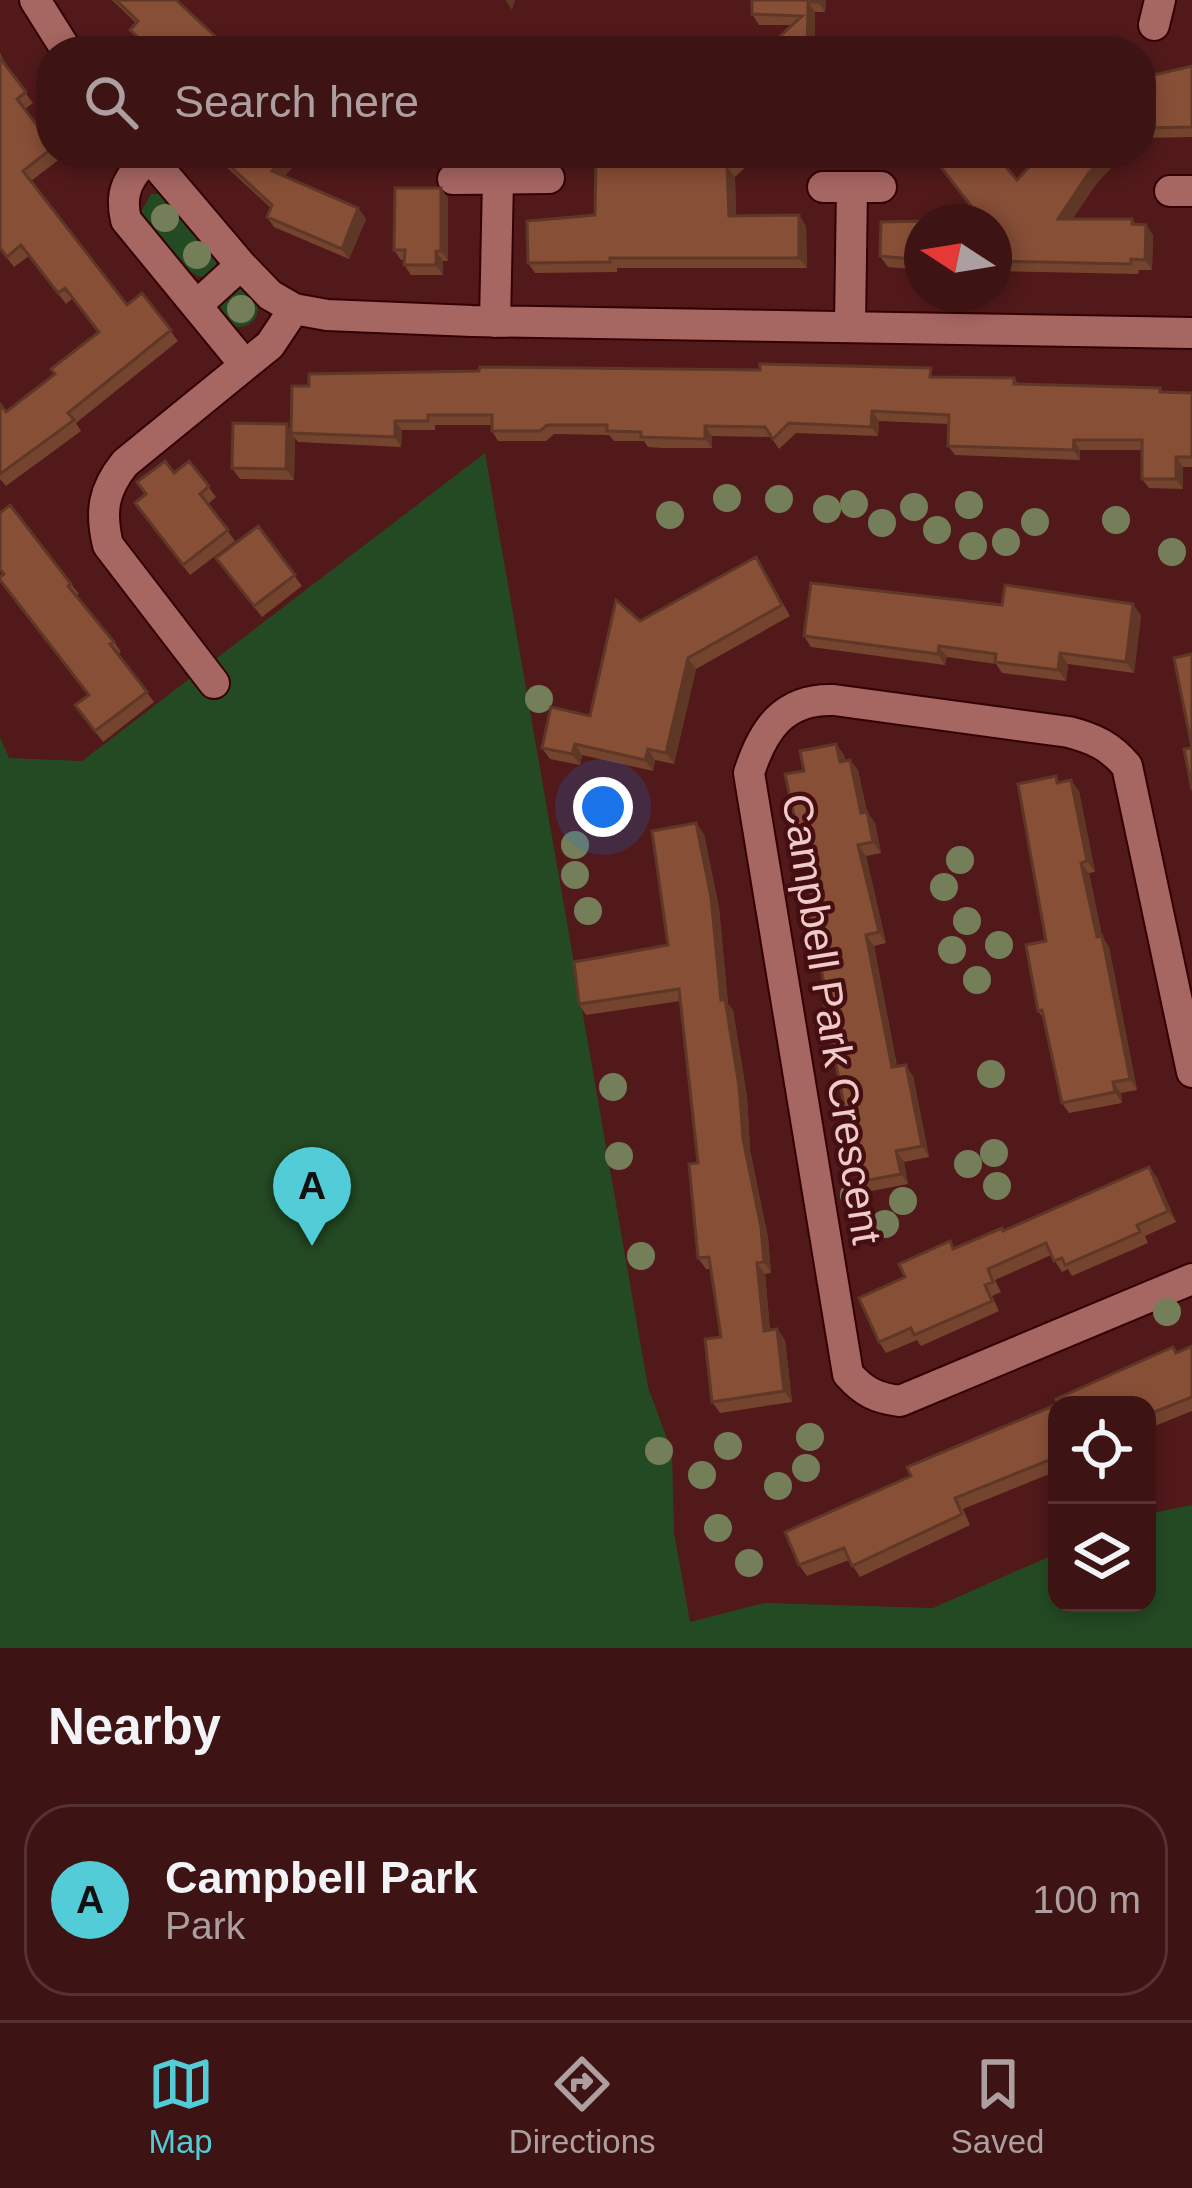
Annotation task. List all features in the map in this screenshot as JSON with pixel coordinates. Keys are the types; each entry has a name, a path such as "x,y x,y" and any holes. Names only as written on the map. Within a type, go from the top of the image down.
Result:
{"street":[{"path":"35,0 58,36"},
{"path":"136,168 121,197 126,220 245,365"},
{"path":"159,168 241,265 270,295 294,309 496,322 1192,332"},
{"path":"453,178 549,178"},
{"path":"496,322 498,178"},
{"path":"850,325 852,187"},
{"path":"197,305 241,265"},
{"path":"214,683 108,545 102,523 104,500 125,463 270,345 294,309"},
{"name":"Campbell Park Crescent","path":"1192,1072 1127,766 1113,751 1096,740 1046,729 834,700 790,706 758,745 749,773 848,1374 878,1398 900,1401 1192,1279"}],"green space":[{"path":"151,194 170,200 215,251 217,272 211,278 190,272 152,232 141,212"},
{"path":"239,289 253,294 258,308 253,322 239,327 225,322 220,308 225,294"},
{"path":"485,453 648,1387 672,1452 674,1533 690,1622 764,1603 933,1608 1048,1557 1048,1612 1156,1612 1156,1512 1192,1505 1192,1648 0,1648 0,737 9,758 82,761"}],"building":[{"path":"116,0 176,0 215,36 137,36 130,30 138,21"},
{"path":"752,0 818,0 808,2 807,36 780,36 802,16 752,14"},
{"path":"0,58 26,92 17,99 36,124 36,161 23,171 127,305 142,293 171,330 68,413 74,420 0,474 0,404 6,412 99,332 65,288 58,293 21,245 7,257 0,248"},
{"path":"1192,66 1192,127 1156,128 1156,74"},
{"path":"232,168 275,168 272,171 358,208 342,249 267,217 272,205"},
{"path":"596,168 727,168 729,216 799,215 799,258 528,263 527,221 595,215"},
{"path":"942,168 1007,168 1017,180 1028,168 1094,168 1058,219 1132,219 1132,224 1146,225 1145,260 1131,259 1131,264 1012,261 1012,204 970,204"},
{"path":"395,188 441,188 441,251 436,251 436,265 404,265 405,250 394,250"},
{"path":"881,222 904,222 904,258 880,256"},
{"path":"760,364 931,368 930,377 1014,378 1014,384 1192,393 1192,457 1176,457 1176,479 1142,479 1142,440 1074,440 1073,450 948,446 949,415 872,411 871,427 789,423 773,439 765,427 705,426 705,439 641,437 641,432 607,431 607,425 492,431 492,415 428,415 428,421 395,421 395,437 291,433 292,386 309,386 309,374 479,371 480,367 760,370"},
{"path":"233,423 287,424 286,469 232,468"},
{"path":"165,461 174,473 189,461 209,486 200,494 228,530 183,565 135,503 146,494 137,482"},
{"path":"10,505 147,692 95,731 75,705 89,695 0,580 4,574 0,569 0,513"},
{"path":"258,526 295,575 254,606 216,558"},
{"path":"756,557 782,605 688,658 666,753 648,749 645,760 575,744 572,754 542,748 551,707 590,716 616,600 640,621"},
{"path":"811,583 1002,605 1005,585 1133,604 1126,662 1060,653 1058,670 995,662 996,654 939,646 938,654 804,636"},
{"path":"1192,654 1192,748 1174,658"},
{"path":"836,744 840,762 850,760 861,813 867,812 873,842 858,845 879,932 866,935 892,1067 906,1065 922,1146 896,1151 901,1174 859,1182 806,901 812,899 785,774 804,771 800,751"},
{"path":"1192,748 1192,790 1184,749"},
{"path":"1056,776 1057,783 1071,780 1087,861 1081,863 1097,937 1102,936 1130,1079 1113,1082 1115,1092 1062,1103 1026,945 1046,941 1018,784"},
{"path":"696,823 711,897 743,1139 761,1227 764,1262 757,1263 764,1331 777,1329 784,1391 712,1402 705,1339 721,1337 709,1257 698,1258 689,1164 698,1163 679,989 579,1004 574,962 668,945 652,831"},
{"path":"1149,1167 1168,1211 1137,1225 1140,1232 1065,1265 1062,1258 1054,1261 1046,1243 988,1269 993,1282 985,1285 992,1301 914,1335 911,1328 879,1342 859,1298 905,1277 899,1264 950,1241 953,1249 1003,1231"},
{"path":"1192,1346 1192,1397 1156,1411 1156,1396 1063,1396 1173,1347 1176,1353"},
{"path":"1048,1408 1048,1461 955,1498 962,1514 852,1566 844,1548 799,1565 785,1532 911,1476 907,1467"}],"place":[{"name":"Campbell Park","path":"312,1246"}]}
